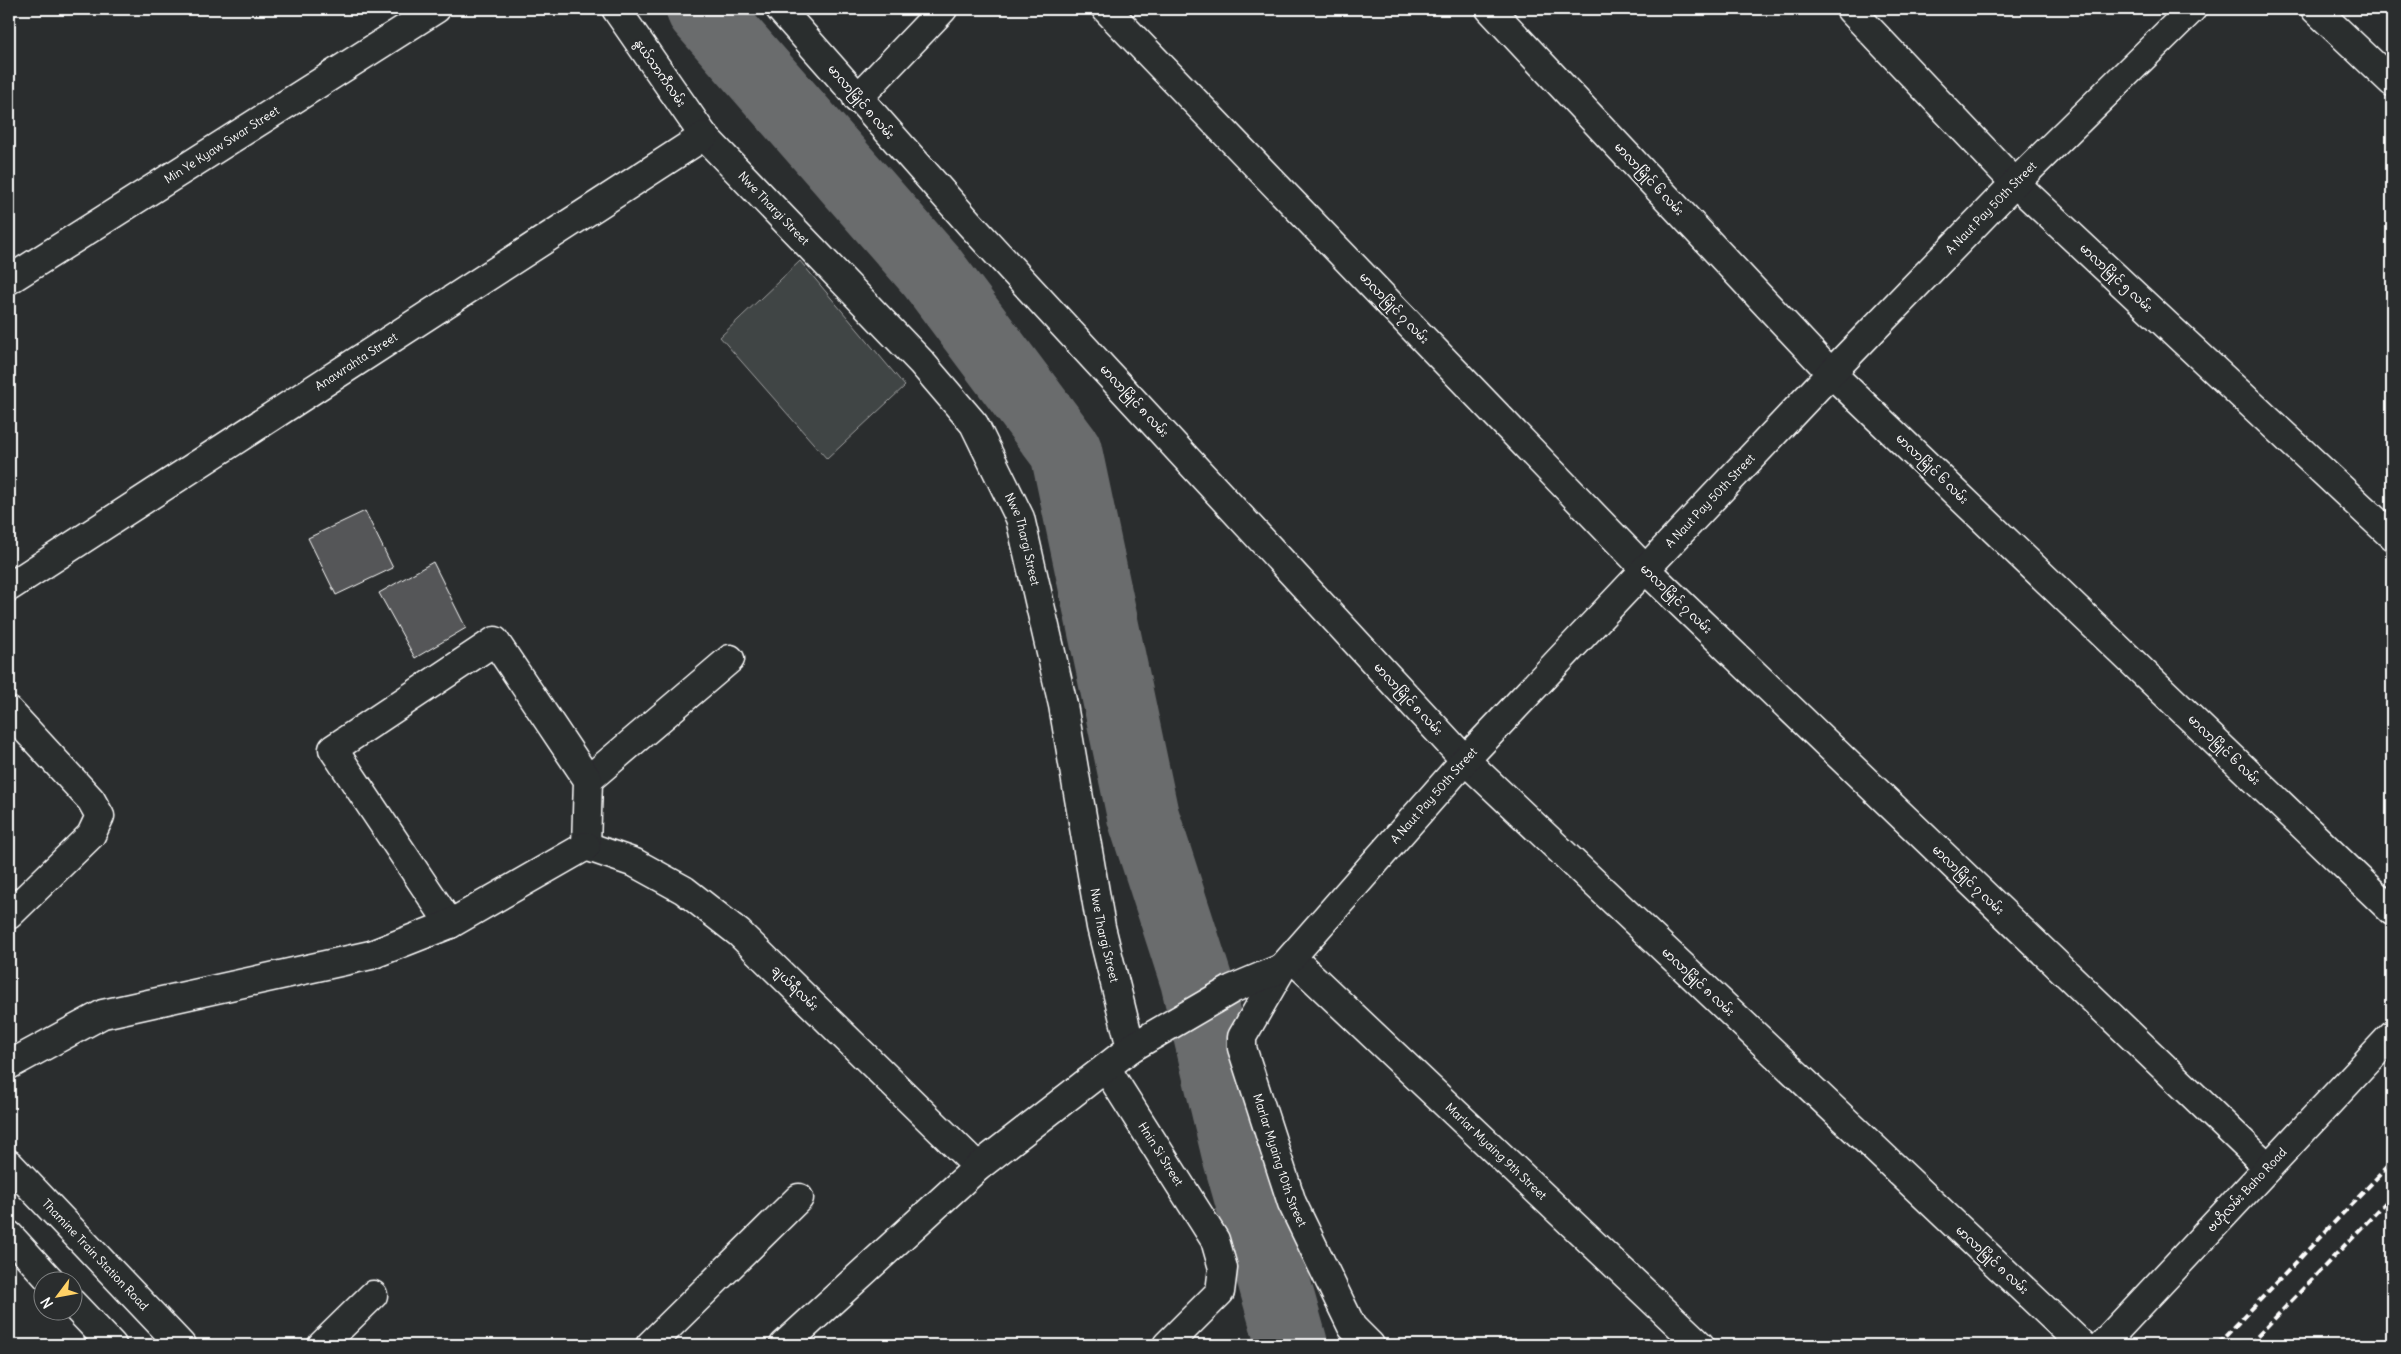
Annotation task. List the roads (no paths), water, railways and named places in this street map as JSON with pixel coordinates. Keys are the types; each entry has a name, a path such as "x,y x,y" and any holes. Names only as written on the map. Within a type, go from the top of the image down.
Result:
{"street":[{"name":"Min Ye Kyaw Swar Street","path":"9,280 436,9"},
{"name":"နွယ်သာကီလမ်း","path":"616,9 704,136"},
{"name":"မာလာမြိုင် ၈ လမ်း","path":"780,9 857,99 1465,760 2082,1345"},
{"path":"857,99 943,9"},
{"name":"မာလာမြိုင် ၇ လမ်း","path":"1106,9 1646,570 2268,1167"},
{"name":"မာလာမြိုင် ၆ လမ်း","path":"1490,9 1830,373 2392,911"},
{"name":"မာလာမြိုင် ၅ လမ်း","path":"1850,9 2015,183 2392,536"},
{"name":"A Naut Pay 50th Street","path":"1131,1048 1232,989 1287,963 1465,760 1830,373 2015,183 2192,9"},
{"path":"2315,9 2392,82"},
{"name":"Anawrahta Street","path":"9,586 704,136"},
{"name":"Nwe Thargi Street","path":"704,136 921,362 974,424 1020,518 1063,705 1101,927 1131,1048"},
{"path":"9,1065 103,1014 371,955 450,924 586,846 588,780 495,641 333,749 450,924"},
{"path":"588,780 730,660"},
{"path":"9,711 91,800 100,816 91,836 9,915"},
{"name":"ချယ်ရီလမ်း","path":"586,846 635,863 684,890 739,933 978,1167"},
{"name":"Marlar Myaing 10th Street","path":"1287,963 1242,1038 1242,1048 1292,1203 1352,1327 1370,1345"},
{"name":"Marlar Myaing 9th Street","path":"1287,963 1700,1345"},
{"name":"ဗဟိုလမ်း Baho Road","path":"2102,1345 2392,1035"},
{"path":"784,1345 978,1167 1131,1048"},
{"name":"Hnin Si Street","path":"1106,1068 1215,1240 1223,1268 1220,1292 1167,1345"},
{"name":"Thamine Train Station Road","path":"9,1164 181,1345"},
{"path":"650,1345 799,1198"},
{"path":"9,1235 43,1272"},
{"path":"322,1345 373,1295"},
{"path":"82,1314 112,1345"}],"waterway":[{"path":"702,9 932,272 1066,451 1143,816 1196,980 1237,1151 1292,1345"}],"railway":[{"path":"2217,1345 2392,1162"},
{"path":"2249,1345 2392,1196"}]}
